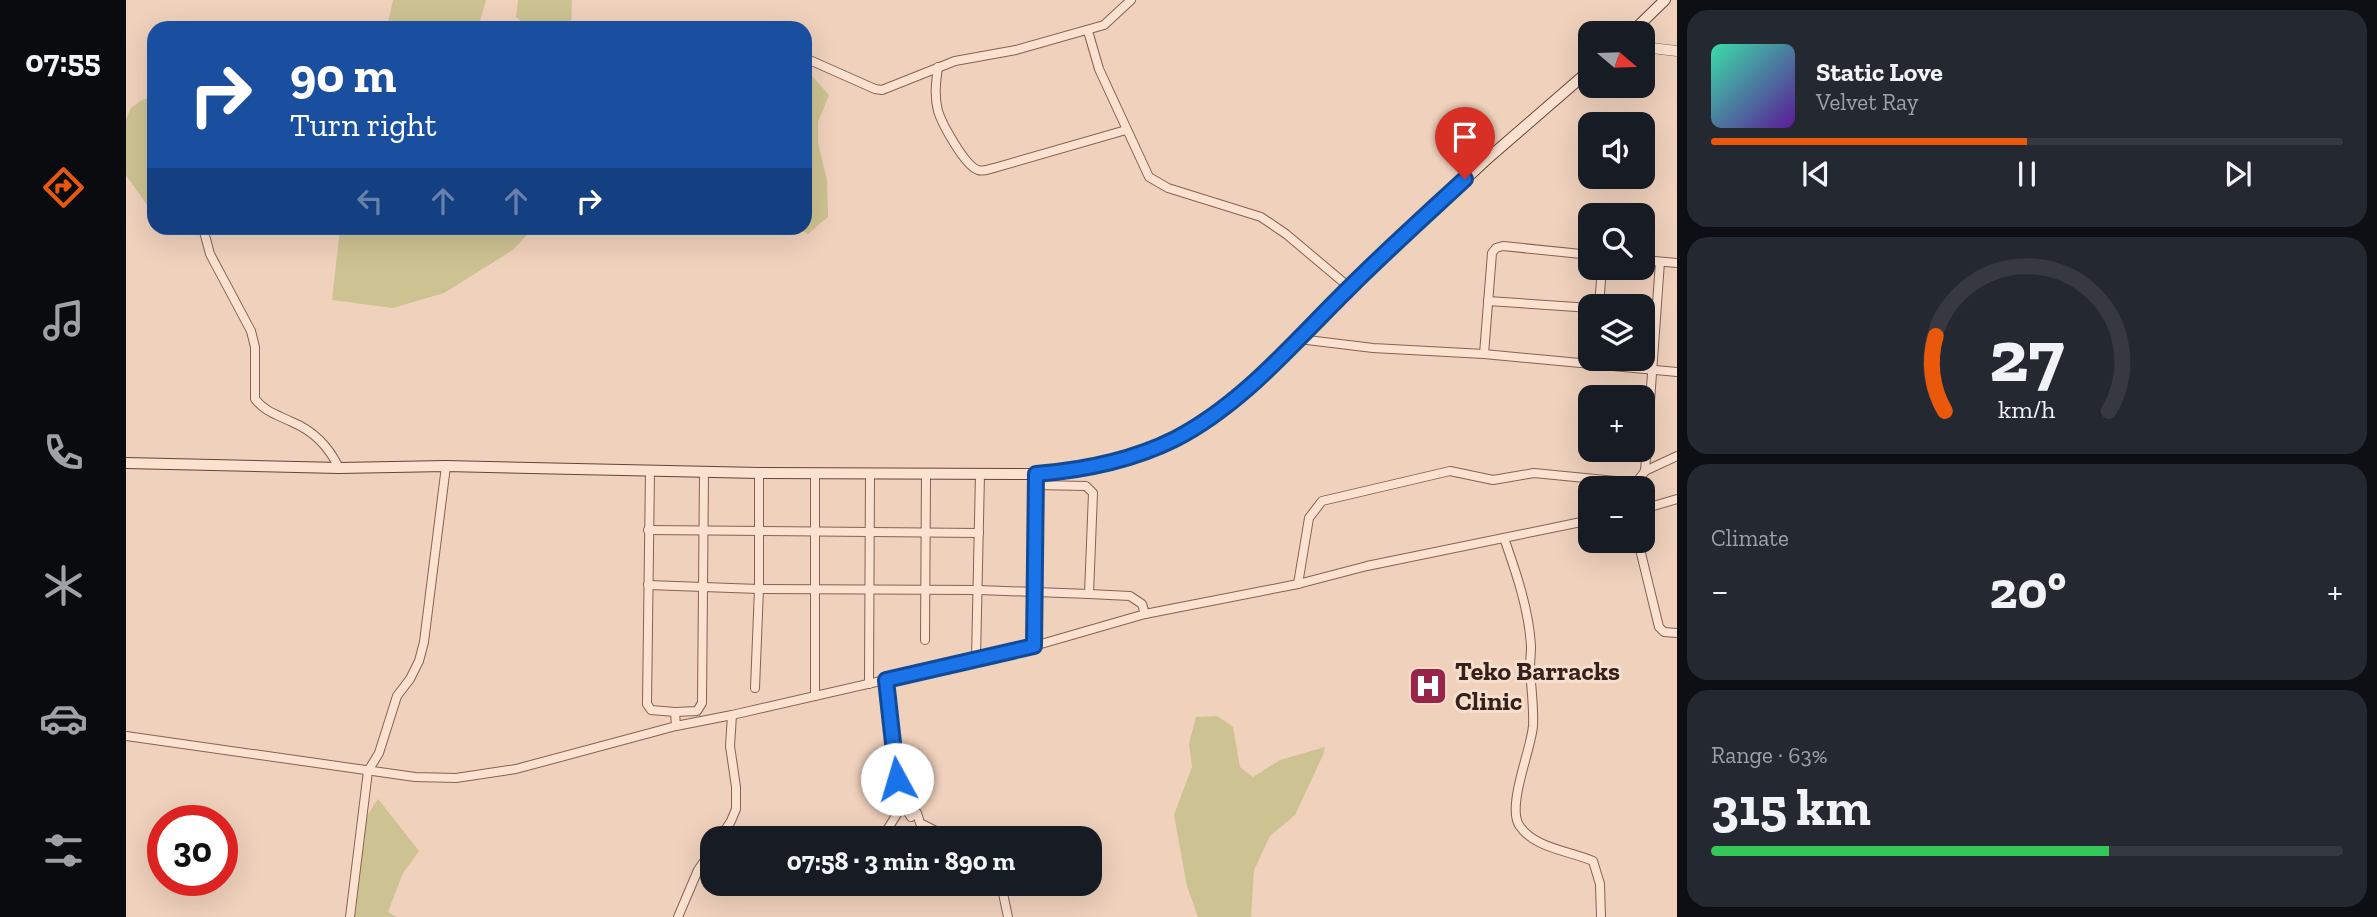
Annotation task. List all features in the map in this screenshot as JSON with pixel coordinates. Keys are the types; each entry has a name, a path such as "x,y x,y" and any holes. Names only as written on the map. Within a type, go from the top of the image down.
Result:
{"main road":[{"path":"1643,21 1665,0"},
{"path":"126,463 340,468 446,466 815,474 980,474 1036,480 1086,469 1131,457 1175,439 1234,398 1486,160 1578,80"}],"street":[{"path":"812,61 882,90 955,61 1016,50 1063,35 1088,31 1104,25 1131,0"},
{"path":"1088,31 1099,69 1149,177 1168,188 1261,217 1286,234 1349,287"},
{"path":"1656,49 1677,51"},
{"path":"938,67 935,87 938,113 970,166 976,170 995,168 1126,130"},
{"path":"205,235 221,278 251,331 255,347 255,399 268,412 312,432 340,468"},
{"path":"1484,354 1492,253 1496,248 1503,246 1578,254"},
{"path":"1655,261 1677,263"},
{"path":"1655,314 1660,262"},
{"path":"1488,301 1578,308"},
{"path":"1299,339 1373,348 1578,360"},
{"path":"1655,370 1677,372"},
{"path":"1642,476 1645,471 1651,371"},
{"path":"1645,471 1677,456"},
{"path":"349,917 368,771 385,738 397,696 419,661 446,466"},
{"path":"650,471 647,704 651,710 675,712 697,711 702,703 704,472"},
{"path":"1298,584 1309,518 1322,501 1450,471 1493,480 1534,473 1578,479"},
{"path":"755,688 759,589 759,473"},
{"path":"869,684 870,473"},
{"path":"925,640 926,473"},
{"path":"815,474 816,696"},
{"path":"976,659 980,474"},
{"path":"1034,646 1036,480 1086,486 1093,493 1089,594"},
{"path":"1655,505 1677,499"},
{"path":"126,736 415,777 456,778 496,774 676,726 1034,646 1145,614 1298,584 1367,566 1578,523"},
{"path":"648,530 979,533"},
{"path":"1504,538 1517,574 1531,646 1533,725 1520,776 1517,823 1541,844 1593,861 1600,884 1601,917"},
{"path":"1641,553 1659,627 1664,632 1677,633"},
{"path":"648,585 814,590 979,590 1130,596 1142,604 1145,614"},
{"path":"886,680 899,799 897,814 890,826"},
{"path":"675,712 676,726"},
{"path":"728,826 736,808 730,746 732,715"},
{"path":"899,799 911,817 917,813 920,823 926,826"},
{"path":"678,917 700,867"},
{"path":"1003,896 1008,917"}],"shaded area":[{"path":"393,0 486,0 480,21 388,21"},
{"path":"518,0 572,0 571,21 521,21 516,17"},
{"path":"812,76 829,95 818,122 818,143 827,180 828,217 812,231"},
{"path":"147,98 147,205 126,175 126,119 131,108"},
{"path":"339,235 527,235 513,250 444,293 393,308 332,300"},
{"path":"1217,716 1233,727 1240,767 1253,777 1280,760 1325,747 1295,815 1270,836 1254,870 1251,917 1198,917 1187,886 1174,815 1192,767 1189,744 1196,717"},
{"path":"378,799 419,851 403,873 388,912 396,917 346,917 355,876 359,828"}],"place":[{"name":"Teko Barracks Clinic","path":"1428,686"}],"route":[{"path":"897,779 886,680 1034,646 1036,474 1086,469 1131,457 1175,439 1203,422 1252,384 1349,287 1465,179"}]}
